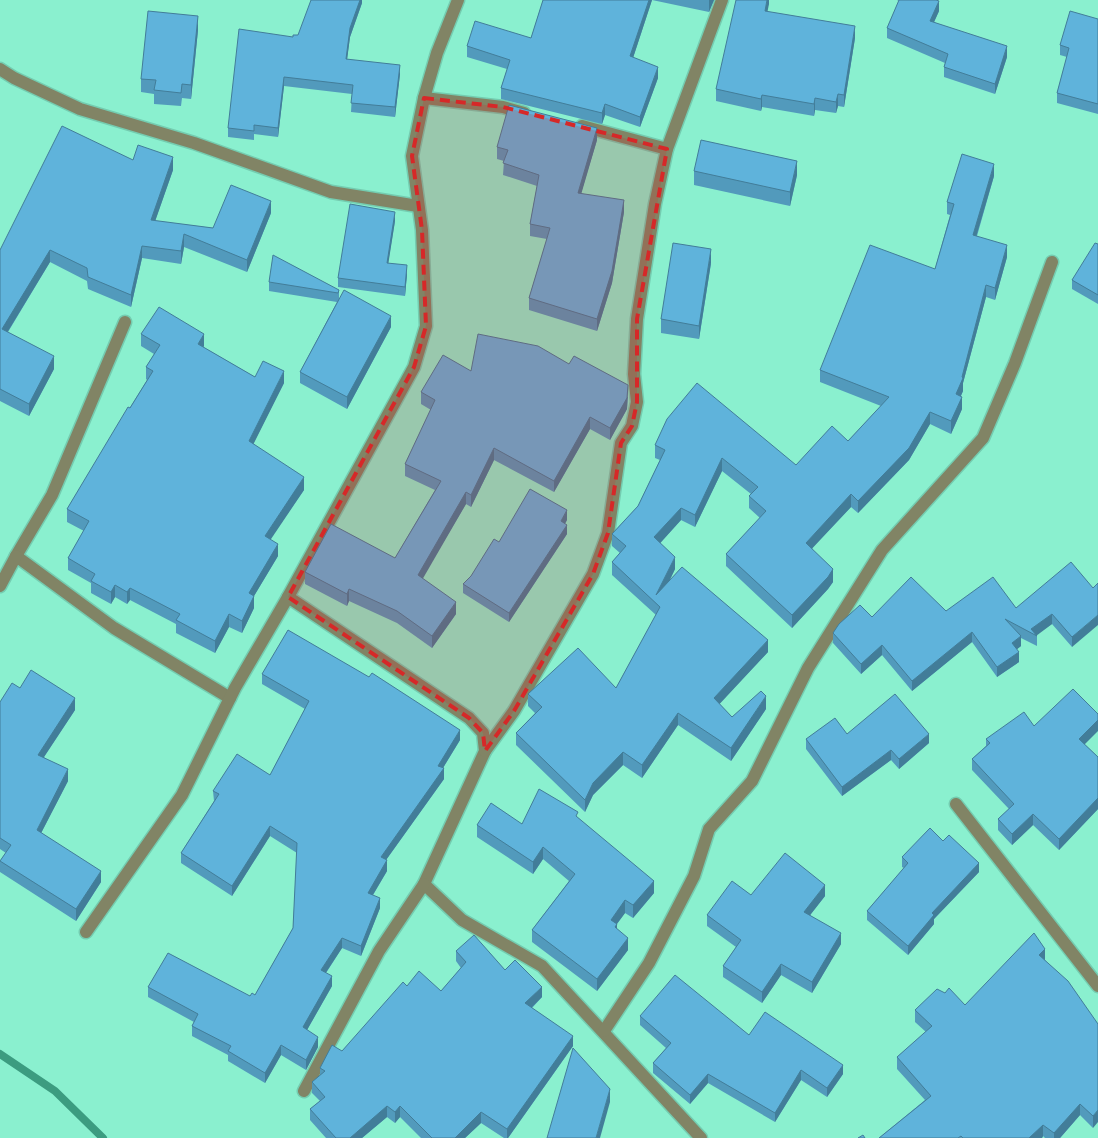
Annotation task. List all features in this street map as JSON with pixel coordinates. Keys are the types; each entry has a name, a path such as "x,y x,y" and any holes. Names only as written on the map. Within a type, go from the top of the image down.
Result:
{"street":[{"path":"86,932 182,796 230,698 288,597 414,367 426,326 422,230 412,156 424,98 437,52 458,0"},
{"path":"304,1091 379,951 424,884 485,751 514,711 593,574 608,533 621,443 632,426 637,402 634,374 637,319 654,204 667,149 722,0"},
{"path":"0,69 14,78 80,109 194,143 332,192 418,206"},
{"path":"424,98 503,107 534,115"},
{"path":"568,123 667,149"},
{"path":"604,1031 654,954 694,876 709,830 752,781 808,668 882,550 983,438 1015,363 1052,262"},
{"path":"0,586 52,495 126,322"},
{"path":"16,556 114,628 230,698"},
{"path":"288,597 469,718 484,733 485,751"},
{"path":"956,804 1098,986"},
{"path":"424,884 462,920 542,966 604,1031 698,1137"}],"highlighted area":[{"path":"424,98 503,107 667,149 637,319 637,402 632,426 621,443 608,533 593,574 514,711 485,751 483,733 469,718 288,597 414,367 426,326 422,230 412,156"}],"building":[{"path":"311,0 360,0 350,28 346,59 400,65 395,107 351,103 353,85 284,77 278,128 254,125 254,131 228,128 239,29 293,37 293,35 298,35"},
{"path":"543,0 649,0 630,56 658,67 640,117 605,104 602,113 501,88 510,60 467,46 475,21 531,38"},
{"path":"736,0 767,0 765,11 855,26 844,95 838,94 836,102 815,98 814,104 762,95 761,99 716,89"},
{"path":"899,0 939,1 930,21 1007,46 995,84 944,67 948,54 887,28"},
{"path":"148,11 198,16 191,85 182,84 181,93 154,90 156,80 141,79"},
{"path":"1070,11 1098,19 1098,104 1057,93 1069,48 1060,45"},
{"path":"509,105 597,128 578,193 624,200 612,271 597,319 529,298 550,228 530,224 539,175 503,163 508,150 497,147"},
{"path":"62,126 133,160 138,145 173,157 151,220 213,228 231,185 271,201 247,260 184,234 181,251 142,246 131,295 88,277 87,268 50,250 2,329 54,356 29,404 0,389 0,250"},
{"path":"701,140 797,161 790,192 694,171"},
{"path":"962,154 994,164 973,235 1007,245 995,288 986,285 963,378 956,394 962,397 951,421 930,412 909,448 858,501 851,494 806,543 833,569 828,577 792,615 726,554 766,511 749,496 758,487 722,458 695,515 681,508 654,537 675,557 656,595 682,567 768,640 714,698 732,717 761,691 766,696 731,748 678,713 642,765 623,752 593,783 585,800 516,733 542,707 528,694 578,648 616,688 660,607 612,562 626,546 612,534 638,506 665,450 655,445 667,419 697,383 796,465 832,426 848,441 889,397 820,370 870,245 935,269 954,204 947,202"},
{"path":"350,204 395,212 387,263 407,265 405,287 338,278"},
{"path":"673,243 711,249 699,326 661,319"},
{"path":"1095,243 1098,244 1098,295 1072,280"},
{"path":"273,255 339,290 338,293 269,282"},
{"path":"344,290 391,316 347,397 300,372"},
{"path":"159,307 204,334 198,344 255,377 263,361 284,371 249,441 304,477 265,536 278,544 249,593 254,596 242,621 229,614 215,641 176,620 180,614 130,588 127,592 115,585 111,592 91,581 95,574 68,558 89,521 67,509 128,407 130,408 153,371 146,367 160,345 141,334"},
{"path":"478,334 538,346 569,364 574,356 628,385 627,398 610,428 590,417 554,481 494,448 471,495 466,492 418,575 456,602 432,636 397,611 349,589 347,594 305,572 331,524 395,558 441,481 405,464 435,400 421,392 443,355 471,371"},
{"path":"530,489 567,510 561,521 567,525 509,613 463,584 471,576 494,539 499,542"},
{"path":"1071,562 1093,588 1098,583 1098,615 1072,637 1052,614 1031,629 1037,636 1005,619 1021,636 1012,643 1019,652 997,667 972,632 912,681 882,645 861,664 833,633 839,624 860,605 872,617 911,577 946,611 993,577 1016,608"},
{"path":"288,630 369,677 372,673 460,730 438,766 444,768 381,857 387,860 368,893 380,898 361,946 342,938 321,970 332,976 303,1027 318,1037 306,1060 281,1045 265,1073 228,1051 231,1046 192,1026 198,1014 148,987 168,953 250,996 252,993 255,995 293,928 297,843 270,826 232,886 181,853 219,794 213,791 237,754 270,775 309,701 262,674"},
{"path":"31,670 75,698 38,755 68,769 37,830 101,871 76,909 0,861 11,845 0,838 0,702 12,683 20,688"},
{"path":"1073,689 1098,714 1098,720 1079,739 1098,757 1098,798 1059,839 1033,814 1012,834 998,819 1014,804 972,759 990,743 986,739 1024,712 1034,726"},
{"path":"895,694 929,734 899,759 891,750 842,787 806,739 835,718 847,734"},
{"path":"539,789 578,812 576,816 654,881 633,905 625,900 611,920 617,924 615,927 628,938 597,979 532,930 575,874 543,847 533,862 477,825 491,803 522,824"},
{"path":"930,828 943,841 949,835 979,863 932,913 934,915 908,946 867,911 908,863 902,857"},
{"path":"785,853 825,885 804,912 841,933 812,982 781,964 762,992 723,966 741,940 707,915 732,881 751,895"},
{"path":"1034,933 1045,949 1039,955 1068,981 1098,1024 1098,1110 1093,1116 1080,1104 1054,1133 1043,1125 1029,1138 963,1138 961,1136 958,1138 879,1138 931,1096 897,1057 932,1026 915,1010 937,989 945,993 949,988 965,1005"},
{"path":"474,935 505,970 515,960 542,987 525,1003 573,1036 507,1129 481,1112 455,1138 432,1138 400,1106 395,1112 387,1106 350,1138 336,1138 310,1109 325,1097 312,1082 325,1071 320,1068 332,1045 342,1051 403,982 407,986 419,971 441,991 466,962 456,951"},
{"path":"675,975 749,1035 765,1012 843,1065 827,1088 801,1070 775,1113 708,1074 690,1095 653,1063 671,1043 640,1016"},
{"path":"573,1048 610,1089 596,1138 547,1138"}],"waterway":[{"path":"0,1054 55,1091 103,1138"}]}
